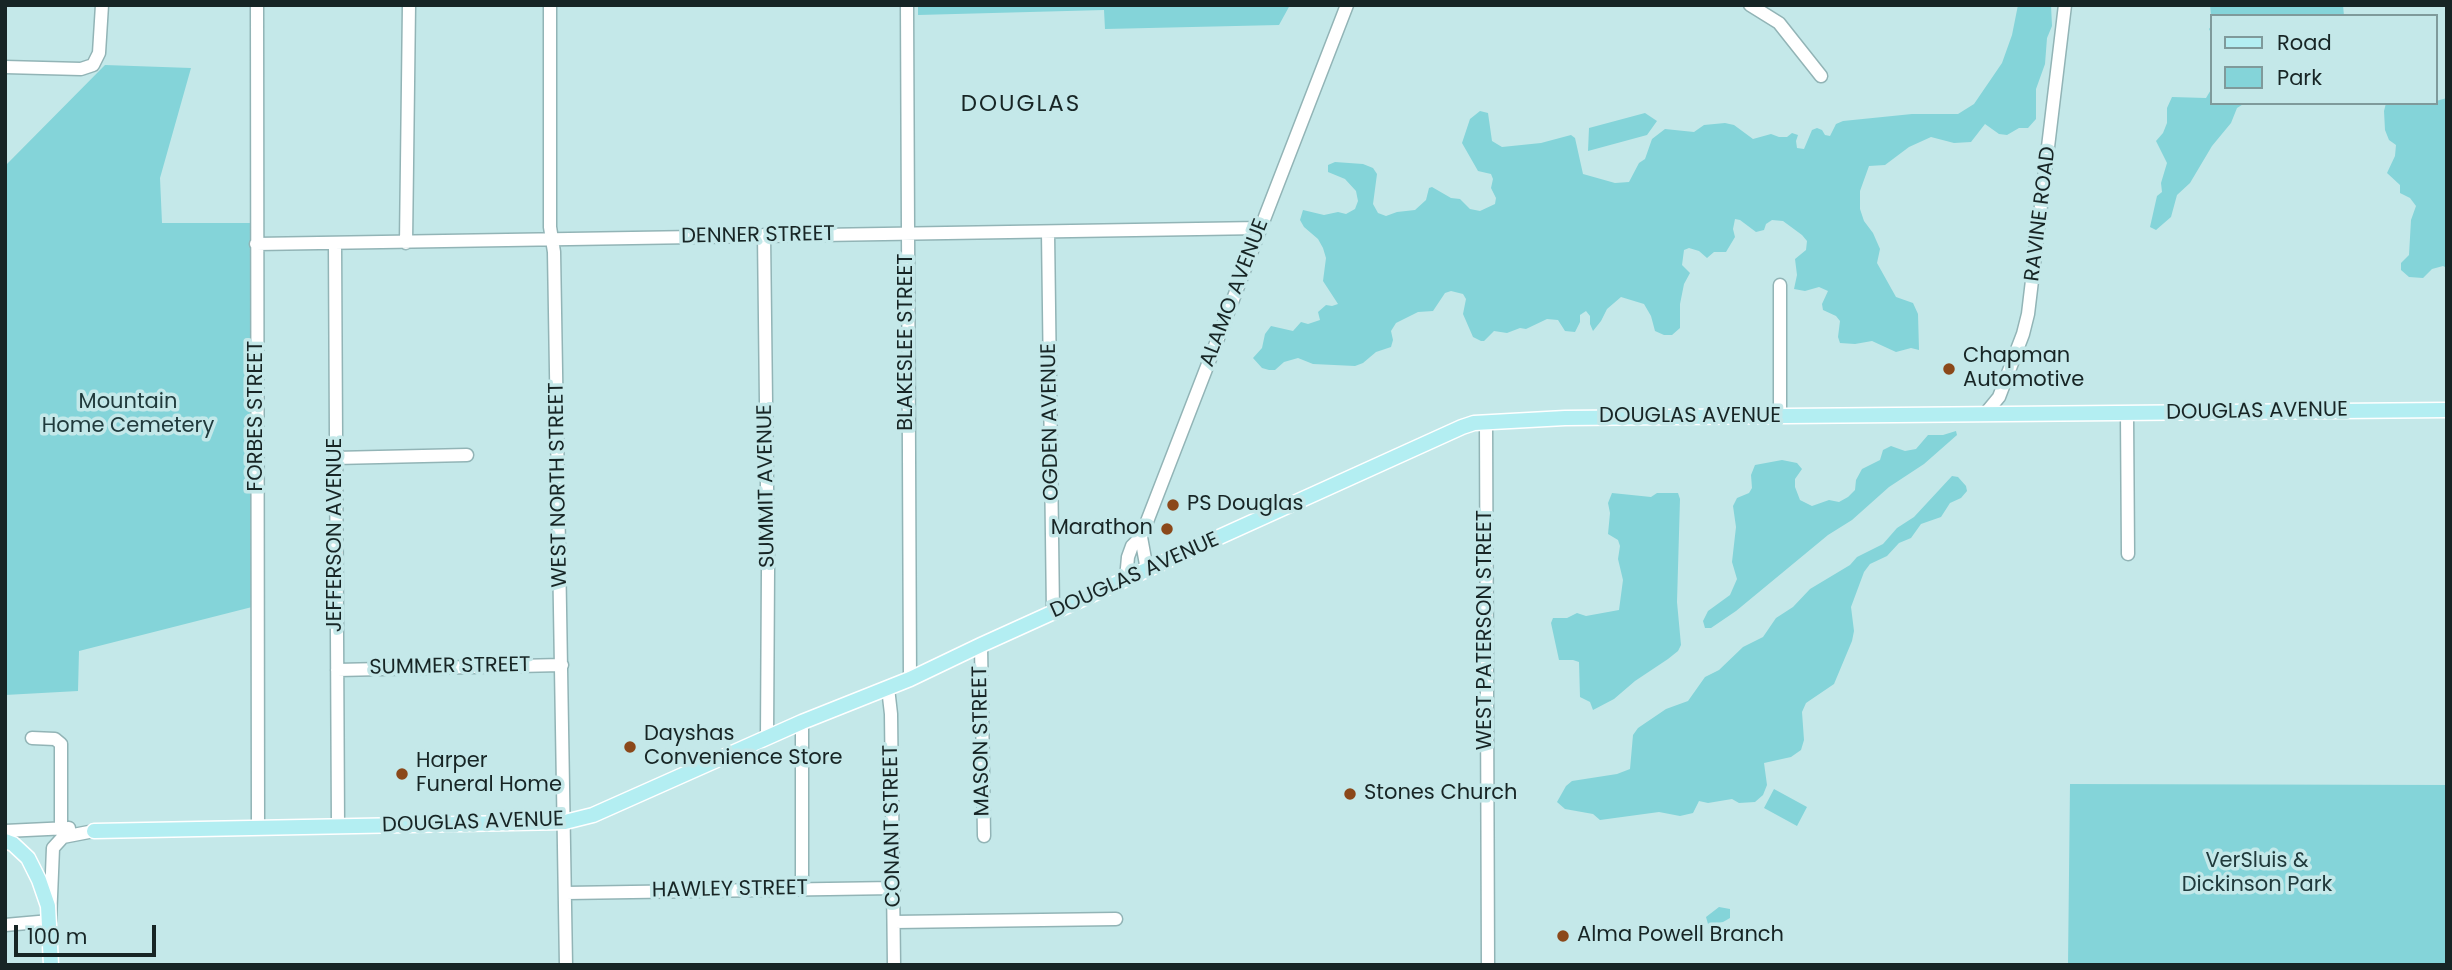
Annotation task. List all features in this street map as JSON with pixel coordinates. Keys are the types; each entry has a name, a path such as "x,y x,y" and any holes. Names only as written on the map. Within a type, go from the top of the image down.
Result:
{"main road":[{"name":"DOUGLAS AVENUE","path":"94,831 565,822 593,815 767,737 910,679 1462,427 1486,422 1565,418 2447,410"},
{"path":"5,841 20,850 35,870 48,906 51,965"}],"street":[{"path":"5,67 90,67 97,61 102,5"},
{"name":"FORBES STREET","path":"257,5 258,826"},
{"path":"407,243 409,5"},
{"name":"WEST NORTH STREET","path":"550,5 566,965"},
{"name":"BLAKESLEE STREET","path":"907,5 910,679"},
{"name":"ALAMO AVENUE","path":"1126,579 1132,546 1141,537 1347,5"},
{"path":"1750,5 1779,23 1821,76"},
{"name":"RAVINE ROAD","path":"1985,414 1999,397 2015,357 2030,304 2065,5"},
{"name":"DENNER STREET","path":"256,244 1260,228"},
{"name":"OGDEN AVENUE","path":"1048,232 1053,612"},
{"name":"SUMMIT AVENUE","path":"764,235 767,737"},
{"name":"JEFFERSON AVENUE","path":"335,244 338,826"},
{"path":"1780,285 1780,417"},
{"path":"2127,414 2128,554"},
{"name":"WEST PATERSON STREET","path":"1486,422 1488,965"},
{"path":"335,458 467,455"},
{"path":"1141,537 1147,570"},
{"name":"MASON STREET","path":"981,645 984,836"},
{"name":"SUMMER STREET","path":"337,670 562,665"},
{"name":"CONANT STREET","path":"888,688 891,713 894,965"},
{"path":"802,722 803,889"},
{"path":"32,738 55,738 61,744 61,828"},
{"name":"DOUGLAS AVENUE","path":"5,831 61,828 94,831"},
{"name":"DOUGLAS AVENUE","path":"50,921 53,848 63,837 94,831"},
{"name":"HAWLEY STREET","path":"566,893 894,888"},
{"path":"894,922 1116,919"},
{"path":"5,925 50,921"}],"green space":[{"path":"918,5 1290,5 1279,25 1105,29 1104,10 918,15"},
{"path":"2018,5 2051,5 2052,26 2047,38 2045,64 2036,89 2036,119 2028,128 2019,128 2007,135 1999,134 1985,124 1971,142 1954,143 1931,137 1909,147 1885,165 1869,166 1860,191 1860,209 1864,221 1880,249 1877,263 1896,297 1913,303 1918,314 1919,350 1911,348 1896,352 1872,341 1840,343 1840,321 1823,310 1822,304 1828,291 1819,287 1805,291 1794,289 1797,275 1795,259 1806,250 1807,241 1802,235 1783,221 1772,220 1766,224 1764,230 1756,232 1735,219 1735,237 1726,252 1714,252 1707,258 1699,251 1689,248 1684,250 1682,265 1690,273 1684,284 1680,304 1680,328 1672,335 1655,331 1644,304 1621,297 1607,309 1593,331 1590,316 1586,311 1580,315 1575,332 1565,331 1558,320 1547,319 1526,329 1520,328 1507,333 1494,331 1481,341 1473,337 1463,314 1466,299 1463,294 1451,291 1445,293 1433,311 1418,312 1396,323 1391,331 1391,347 1376,352 1355,366 1313,364 1298,358 1284,362 1275,370 1269,370 1262,368 1253,358 1262,348 1265,334 1271,326 1293,331 1301,322 1308,324 1320,320 1318,312 1326,305 1338,304 1323,281 1326,258 1323,248 1300,220 1303,210 1324,215 1338,212 1346,214 1355,209 1358,201 1356,191 1345,179 1328,172 1328,165 1335,162 1363,164 1373,168 1377,174 1373,204 1378,213 1386,216 1415,210 1426,200 1429,188 1432,187 1451,198 1460,199 1470,209 1480,211 1495,204 1496,198 1491,188 1493,179 1491,174 1478,171 1462,143 1470,119 1480,111 1488,113 1492,141 1502,147 1541,143 1571,135 1575,138 1583,174 1615,183 1629,182 1639,163 1645,159 1652,139 1665,129 1694,132 1704,125 1725,123 1734,125 1753,139 1771,134 1787,137 1792,133 1798,135 1797,148 1804,149 1812,130 1817,128 1830,136 1836,124 1843,121 1912,114 1958,114 1974,104 2002,63 2012,35"},
{"path":"2210,5 2343,5 2344,14 2211,14"},
{"name":"Mountain Home Cemetery","path":"105,65 191,68 160,178 162,223 250,223 252,607 79,651 78,691 5,695 5,166"},
{"path":"2210,91 2210,105 2242,105 2237,108 2231,123 2212,146 2190,183 2177,195 2171,217 2156,230 2150,227 2157,196 2162,192 2161,183 2167,163 2156,141 2167,123 2167,108 2172,97 2206,98"},
{"path":"2447,98 2447,268 2443,266 2432,269 2423,278 2409,277 2401,270 2401,263 2409,255 2411,220 2416,206 2410,198 2400,193 2400,185 2387,173 2395,156 2396,145 2389,140 2385,130 2384,111 2386,105 2438,105 2438,100"},
{"path":"1645,113 1657,121 1647,135 1588,151 1589,128"},
{"path":"1956,431 1957,435 1924,464 1889,487 1852,520 1828,535 1736,611 1711,628 1705,628 1703,621 1708,611 1730,595 1737,579 1732,562 1736,527 1733,506 1737,498 1749,493 1752,488 1751,475 1755,465 1782,460 1797,463 1802,469 1795,479 1800,500 1812,506 1829,500 1839,502 1855,490 1856,480 1862,469 1880,460 1883,450 1891,446 1905,451 1916,449 1928,435 1943,435"},
{"path":"1952,476 1958,477 1966,486 1967,491 1961,498 1950,503 1941,517 1921,524 1911,538 1899,543 1887,556 1870,564 1864,572 1851,607 1854,631 1852,641 1834,684 1806,703 1802,712 1804,740 1801,750 1791,757 1764,763 1767,785 1763,795 1755,802 1739,803 1732,799 1708,803 1699,801 1693,813 1680,816 1659,812 1600,820 1593,814 1565,809 1557,802 1572,781 1617,774 1630,769 1633,735 1638,728 1666,709 1688,701 1705,677 1719,670 1743,647 1763,637 1776,618 1793,607 1810,589 1850,565 1857,557 1883,544 1897,528 1914,517"},
{"path":"1612,493 1651,497 1657,493 1678,493 1677,602 1681,645 1678,651 1614,699 1593,710 1590,702 1580,697 1579,662 1559,660 1551,623 1553,618 1567,618 1577,613 1586,616 1619,610 1623,580 1618,559 1620,546 1618,540 1608,534 1608,503"},
{"name":"VerSluis & Dickinson Park","path":"2070,784 2447,785 2447,965 2068,965"},
{"path":"1774,789 1807,807 1797,826 1764,808"},
{"path":"1719,907 1730,909 1730,918 1708,924 1706,917"}],"place":[{"name":"Chapman Automotive","path":"1949,369"},
{"name":"PS Douglas","path":"1173,505"},
{"name":"Marathon","path":"1167,529"},
{"name":"Dayshas Convenience Store","path":"630,747"},
{"name":"Harper Funeral Home","path":"402,774"},
{"name":"Stones Church","path":"1350,794"},
{"name":"Alma Powell Branch","path":"1563,936"}],"district":[{"name":"DOUGLAS","path":"1021,105"}]}
